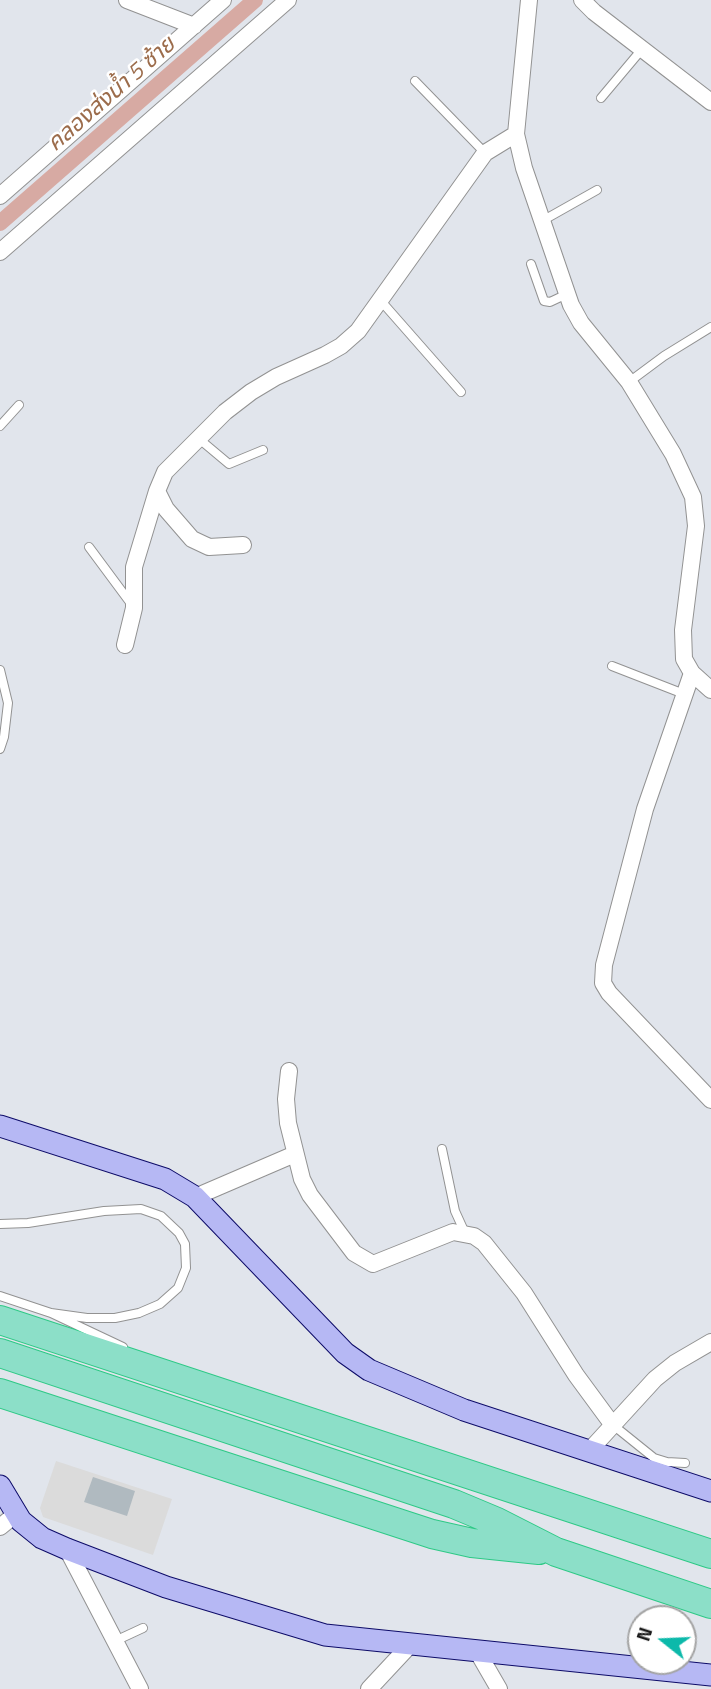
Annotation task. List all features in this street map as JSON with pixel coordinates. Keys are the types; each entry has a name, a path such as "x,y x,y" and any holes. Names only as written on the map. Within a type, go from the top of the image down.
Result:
{"highway":[{"path":"0,1320 711,1554"},
{"path":"0,1353 454,1504 556,1552 711,1603"},
{"path":"0,1393 432,1534 472,1543 556,1552"}],"main road":[{"path":"0,1126 165,1179 195,1196 345,1353 369,1370 464,1410 711,1491"},
{"path":"0,1486 21,1521 42,1538 66,1549 166,1587 326,1635 711,1675"}],"street":[{"path":"127,0 194,26"},
{"path":"0,196 223,0"},
{"path":"0,252 288,0"},
{"path":"529,0 516,134 524,168 567,294 580,323 629,382 673,454 693,497 696,526 683,629 684,659 692,673 711,690"},
{"path":"582,0 711,102"},
{"path":"125,645 134,608 134,567 156,491 165,472 225,412 251,392 341,346 358,331 485,153 516,134"},
{"path":"156,491 191,540 201,545 224,548 243,545"},
{"path":"692,673 645,809 604,965 603,983 609,993 711,1100"},
{"path":"289,1071 286,1099 288,1123 302,1179 310,1195 354,1253 373,1264 453,1232 474,1236 484,1243 524,1293 576,1375 612,1424"},
{"path":"195,1196 295,1154"},
{"path":"590,1450 655,1379 675,1363 711,1342"},
{"path":"0,1527 17,1513"},
{"path":"66,1549 140,1689"},
{"path":"369,1689 410,1645"},
{"path":"477,1651 497,1687"}],"lane":[{"path":"601,98 643,48"},
{"path":"415,81 485,153"},
{"path":"542,221 597,190"},
{"path":"531,264 544,301 550,302 567,294"},
{"path":"381,301 461,391"},
{"path":"629,382 711,327"},
{"path":"0,426 19,405"},
{"path":"198,438 229,464 263,450"},
{"path":"89,547 134,608"},
{"path":"612,666 684,694"},
{"path":"0,670 8,703 0,749"},
{"path":"442,1149 455,1211 464,1233"},
{"path":"0,1224 141,1209 161,1216 179,1233 185,1244 186,1268 178,1288 160,1304 139,1313 115,1318 87,1318 51,1312 0,1296"},
{"path":"51,1312 127,1350"},
{"path":"139,1356 184,1381"},
{"path":"612,1424 654,1458 685,1463"},
{"path":"115,1641 143,1628"}],"shaded area":[{"path":"56,1461 172,1499 153,1555 43,1517 40,1508"}],"building":[{"path":"93,1477 135,1491 127,1516 84,1502"}],"waterway":[{"name":"คลองส่งน้ำ 5 ซ้าย","path":"0,223 255,0"}]}
